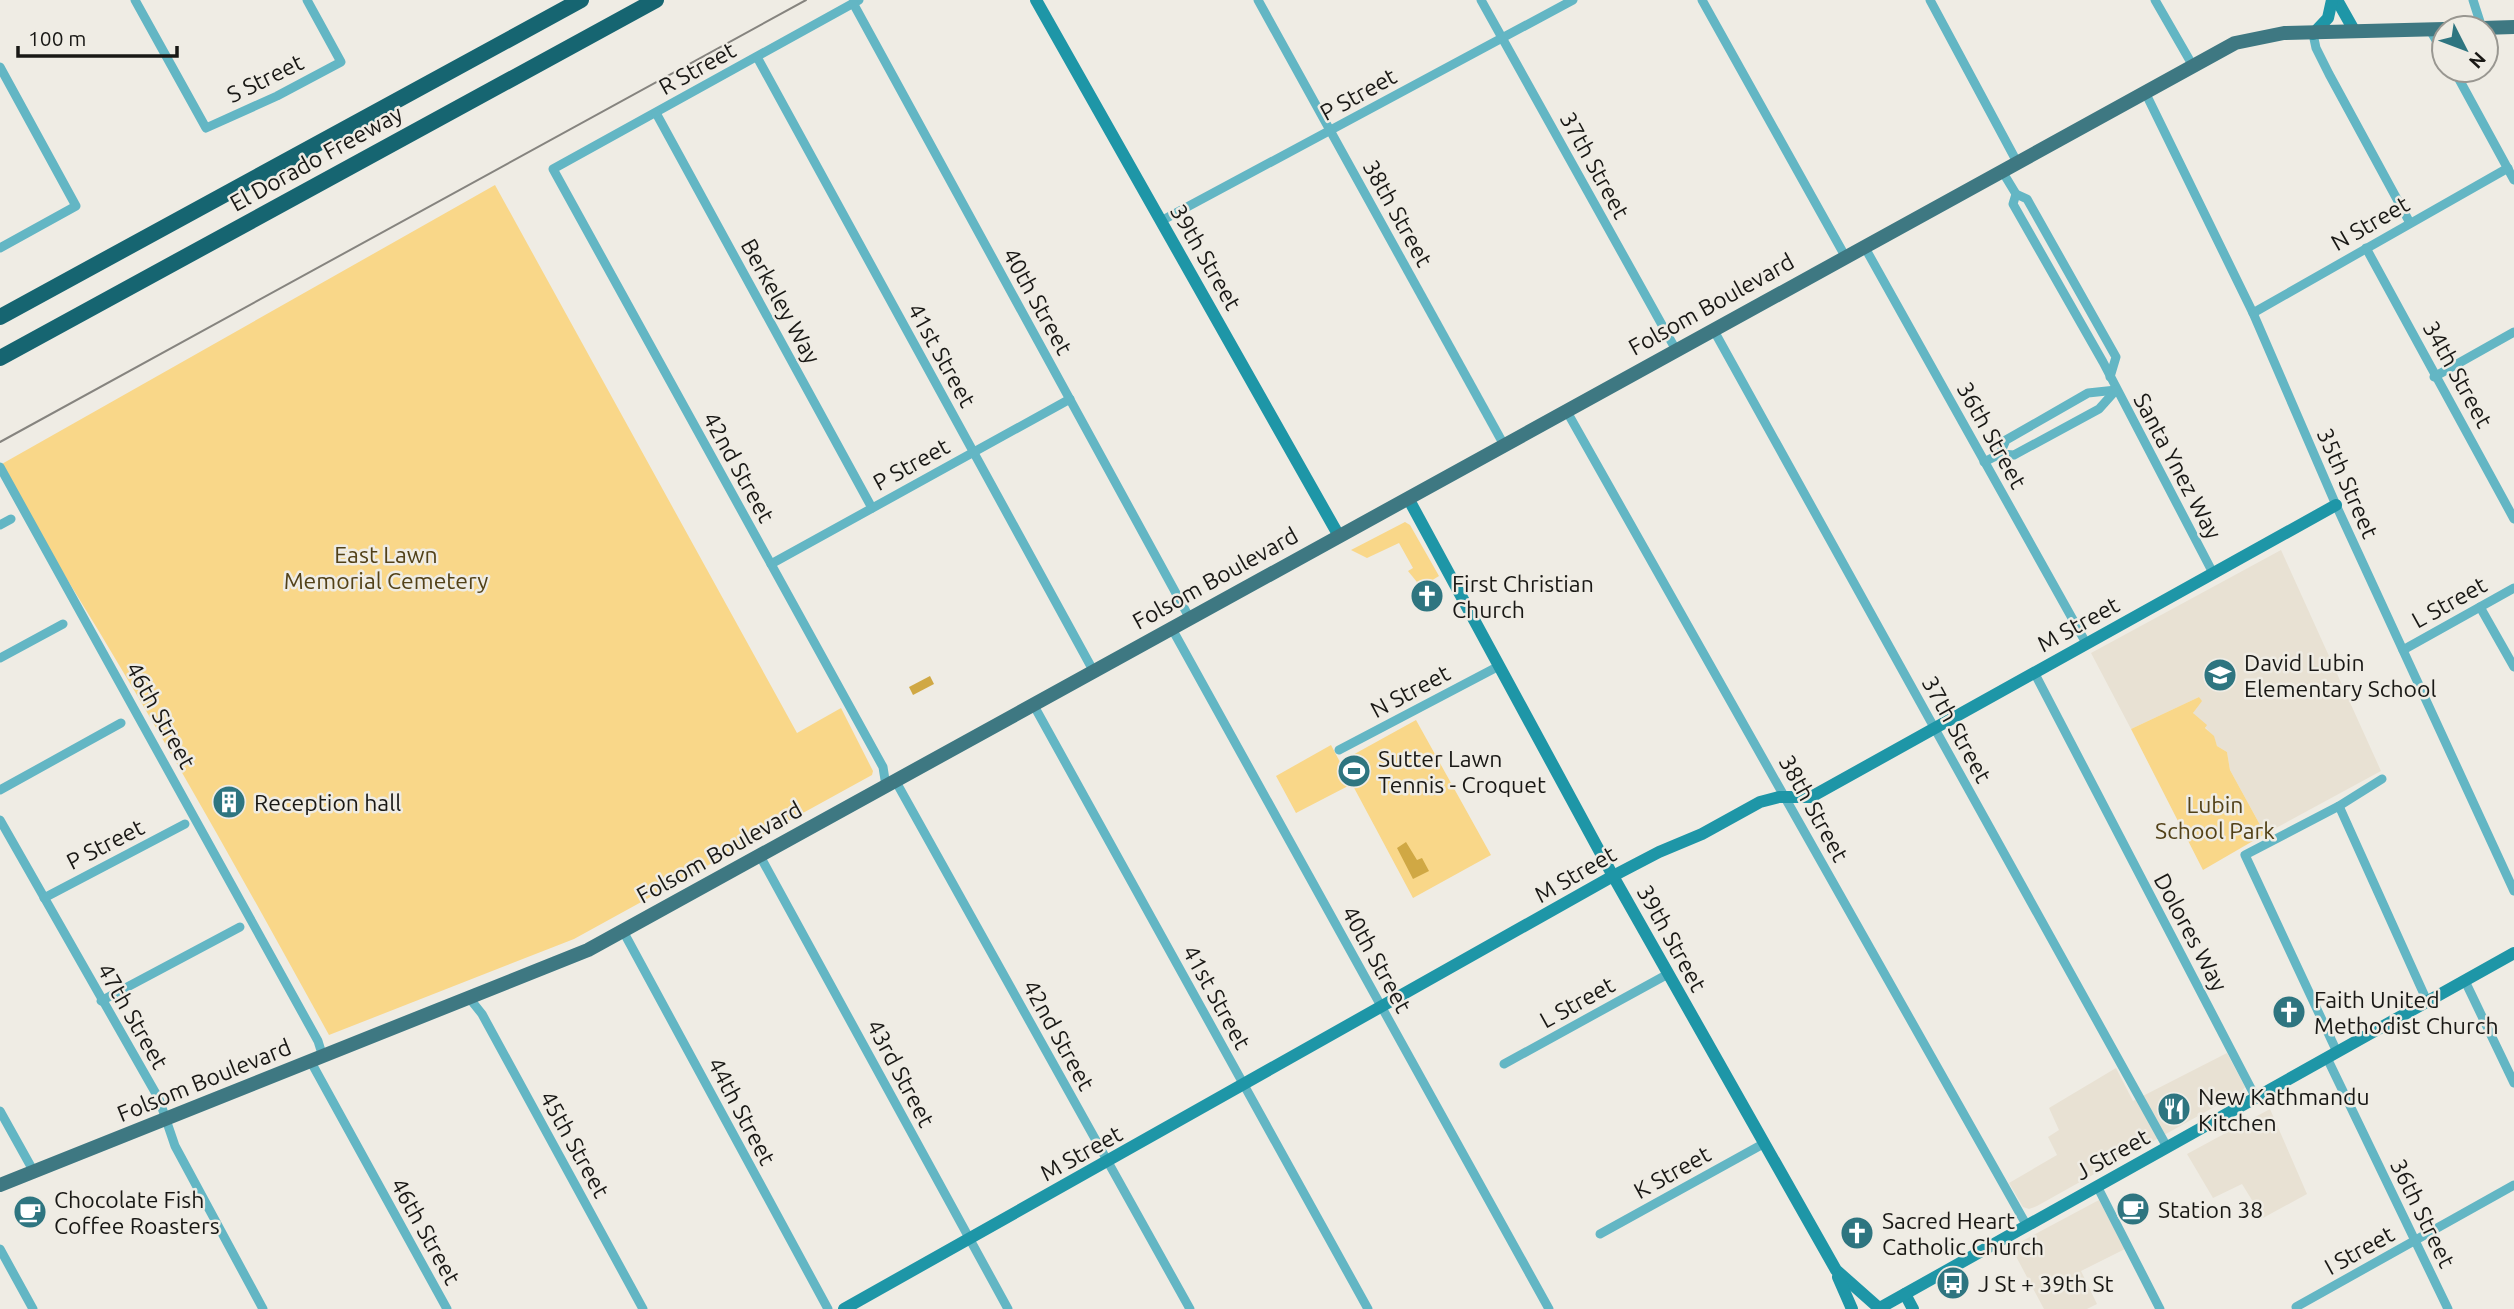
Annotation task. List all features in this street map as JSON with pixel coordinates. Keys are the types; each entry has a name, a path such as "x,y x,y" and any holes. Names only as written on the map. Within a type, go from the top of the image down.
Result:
{"highway":[{"name":"El Dorado Freeway","path":"0,317 581,0"},
{"name":"El Dorado Freeway","path":"0,358 656,0"}],"main road":[{"name":"Folsom Boulevard","path":"0,1185 564,961 623,931 1845,256 2246,39 2284,33 2430,29"}],"street":[{"name":"S Street","path":"135,0 206,128 277,96 341,62 307,0"},
{"name":"39th Street","path":"1036,0 1339,536"},
{"name":"38th Street","path":"1258,0 1504,444"},
{"name":"37th Street","path":"1480,0 1676,350"},
{"name":"P Street","path":"1161,221 1573,0"},
{"path":"1702,0 1845,256"},
{"path":"1930,0 2017,162"},
{"path":"2155,0 2193,66"},
{"path":"2334,0 2355,32"},
{"path":"2334,0 2328,18 2313,34 2316,48 2410,223"},
{"name":"R Street","path":"553,169 856,2"},
{"name":"40th Street","path":"856,2 1189,617"},
{"name":"41st Street","path":"757,57 1094,672"},
{"path":"0,67 76,206 0,248"},
{"path":"2462,84 2514,180"},
{"name":"35th Street","path":"2145,92 2253,313 2336,505 2514,891"},
{"name":"Berkeley Way","path":"656,113 872,508"},
{"name":"N Street","path":"2253,313 2508,168"},
{"name":"42nd Street","path":"553,169 890,783 1190,1309"},
{"name":"Santa Ynez Way","path":"2002,171 2016,194 2027,199 2116,357 2110,377"},
{"name":"Santa Ynez Way","path":"2016,194 2013,204 2046,258 2213,573"},
{"name":"36th Street","path":"1864,246 2086,643"},
{"name":"34th Street","path":"2366,248 2434,377 2514,519"},
{"path":"2046,258 2059,252"},
{"name":"37th Street","path":"1713,330 2166,1147"},
{"path":"2434,377 2514,332"},
{"path":"1984,462 2000,454 2014,455 2099,409 2116,390"},
{"path":"2000,454 2006,440 2088,393 2116,390"},
{"name":"P Street","path":"771,564 1070,399"},
{"name":"38th Street","path":"1566,410 2027,1226"},
{"name":"46th Street","path":"0,467 145,724 318,1041 317,1060 447,1309"},
{"name":"39th Street","path":"1408,498 1613,876 1763,1144 1836,1269 1879,1309"},
{"name":"M Street","path":"844,1309 1613,876 1702,834 1760,802 1785,797 1811,797 2336,505"},
{"path":"0,525 11,519"},
{"name":"L Street","path":"2403,650 2514,588"},
{"path":"2480,607 2514,667"},
{"path":"0,657 63,624"},
{"name":"40th Street","path":"1171,627 1549,1309"},
{"name":"N Street","path":"1339,750 1499,666"},
{"name":"Dolores Way","path":"2034,672 2256,1098"},
{"name":"41st Street","path":"1033,704 1368,1309"},
{"path":"0,790 121,723"},
{"path":"2382,779 2339,806 2427,1002"},
{"name":"36th Street","path":"2339,806 2245,855 2414,1241 2448,1309"},
{"name":"47th Street","path":"0,820 159,1099 175,1146 263,1309"},
{"name":"P Street","path":"44,898 185,824"},
{"name":"43rd Street","path":"760,856 1008,1309"},
{"path":"101,1001 240,927"},
{"name":"44th Street","path":"623,931 828,1309"},
{"name":"J Street","path":"1879,1309 2514,953"},
{"name":"L Street","path":"1504,1064 1668,974"},
{"path":"2465,981 2514,1083"},
{"name":"45th Street","path":"470,999 482,1014 643,1309"},
{"path":"0,1111 34,1172"},
{"name":"K Street","path":"1600,1234 1763,1144"},
{"name":"I Street","path":"2296,1307 2514,1185"},
{"path":"2097,1186 2160,1309"},
{"path":"0,1250 33,1309"},
{"path":"1836,1269 1852,1309"},
{"path":"1905,1294 1913,1309"}],"shaded area":[{"name":"David Lubin Elementary School","path":"2281,550 2381,771 2265,834 2230,770 2227,752 2217,746 2213,736 2193,713 2201,701 2199,697 2131,729 2091,653"},
{"path":"930,676 934,684 913,695 909,687"},
{"path":"1406,842 1417,860 1422,858 1429,871 1413,879 1397,848"},
{"path":"2227,1053 2245,1087 2241,1092 2037,1206 2029,1209 2023,1207 2009,1183 2057,1155 2048,1137 2059,1130 2049,1108 2116,1068 2133,1101"},
{"path":"2270,1109 2307,1194 2263,1218 2242,1184 2213,1198 2187,1154"},
{"path":"2099,1200 2125,1249 2081,1271 2097,1304 2087,1309 2044,1309 2011,1247"}],"green space":[{"name":"East Lawn Memorial Cemetery","path":"495,185 797,733 841,708 873,771 872,775 574,939 329,1035 169,751 0,473 0,465"},
{"path":"1405,522 1410,525 1439,576 1421,587 1408,571 1413,568 1399,543 1367,558 1351,550"},
{"name":"Lubin School Park","path":"2199,697 2202,701 2193,713 2207,725 2205,728 2214,736 2217,746 2227,752 2230,770 2265,834 2203,870 2131,729"},
{"path":"1416,720 1491,855 1413,898 1352,784 1296,813 1276,776 1331,745 1340,762"}],"tram line":[{"path":"0,442 806,0"}],"place":[{"name":"First Christian Church","path":"1427,596"},
{"name":"David Lubin Elementary School","path":"2220,675"},
{"name":"Sutter Lawn Tennis - Croquet","path":"1354,771"},
{"name":"Reception hall","path":"229,802"},
{"name":"Faith United Methodist Church","path":"2289,1012"},
{"name":"New Kathmandu Kitchen","path":"2174,1109"},
{"name":"Station 38","path":"2133,1209"},
{"name":"Chocolate Fish Coffee Roasters","path":"30,1212"},
{"name":"Sacred Heart Catholic Church","path":"1857,1233"},
{"name":"J St + 39th St","path":"1953,1283"}]}
